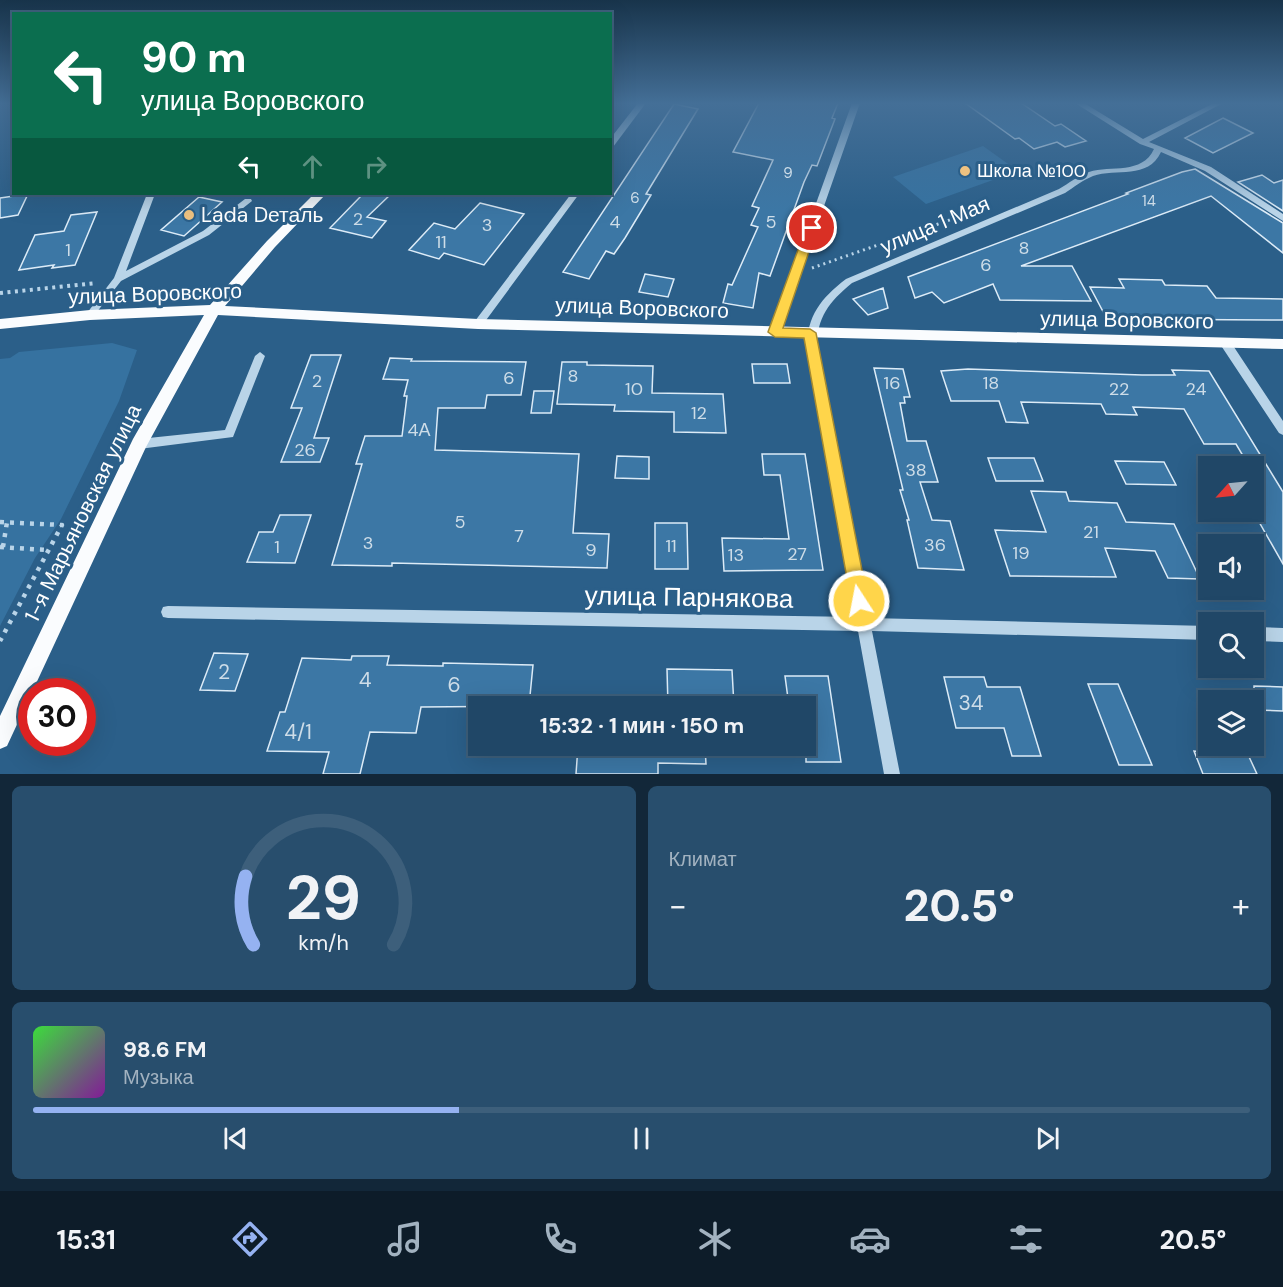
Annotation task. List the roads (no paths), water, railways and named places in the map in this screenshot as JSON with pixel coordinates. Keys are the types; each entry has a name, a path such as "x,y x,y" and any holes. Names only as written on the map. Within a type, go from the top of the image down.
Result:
{"main road":[{"name":"1-я Марьяновская улица","path":"0,739 139,444 214,310 271,244 319,195"},
{"name":"улица Воровского","path":"0,324 90,315 214,310 478,324 1283,345"}],"street":[{"path":"775,332 843,139"},
{"path":"1138,139 1208,169 1283,218"},
{"path":"1143,142 1149,139"},
{"name":"улица 1 Мая","path":"810,333 817,316 831,295 849,281 1062,191 1092,174 1143,167 1151,162 1158,149"},
{"path":"90,315 117,280 151,195"},
{"path":"478,324 574,195"},
{"path":"117,280 206,232 248,201"},
{"path":"810,333 892,774"},
{"path":"1226,344 1283,430"},
{"path":"139,444 229,434 261,356"},
{"name":"улица Парнякова","path":"168,612 863,624 1198,633"},
{"path":"1264,634 1283,635"}],"place":[{"name":"Школа №100","path":"965,171"},
{"name":"Lada Dеталь","path":"189,215"}]}
